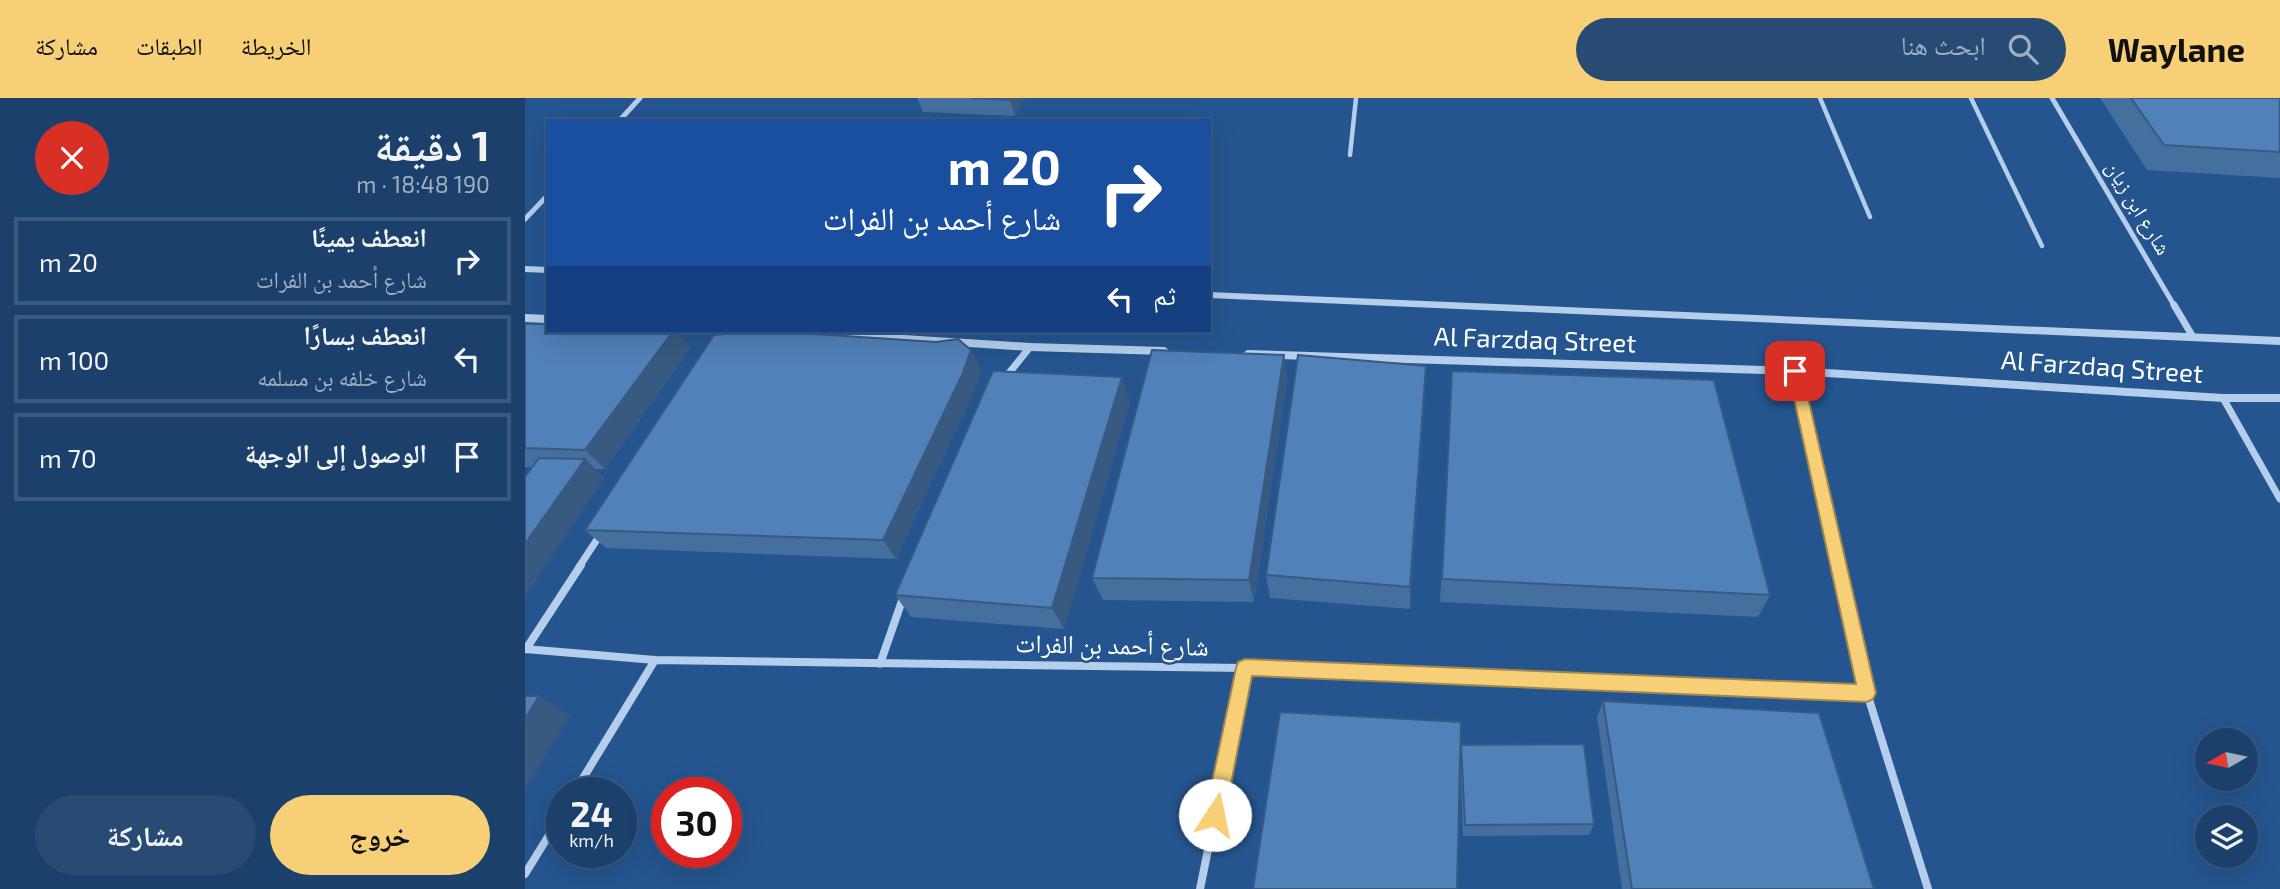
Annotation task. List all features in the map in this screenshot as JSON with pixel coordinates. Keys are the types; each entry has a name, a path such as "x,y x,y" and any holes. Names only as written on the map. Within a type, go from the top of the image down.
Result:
{"street":[{"path":"621,119 641,98"},
{"name":"شارع ابن زيان","path":"2052,98 2193,337"},
{"path":"525,219 546,197"},
{"path":"525,269 546,270"},
{"name":"Al Farzdaq Street","path":"1211,295 2280,341"},
{"path":"525,318 546,319"},
{"path":"818,333 1030,347 1183,352"},
{"path":"999,391 1030,347"},
{"name":"Al Farzdaq Street","path":"1239,354 1795,371 2223,398 2280,398"},
{"path":"1795,371 1867,693 1929,889"},
{"path":"2223,398 2280,499"},
{"path":"525,649 607,524"},
{"path":"880,664 909,580"},
{"name":"شارع أحمد بن الفرات","path":"525,649 655,660 1245,668 1867,693"},
{"path":"584,777 655,660"},
{"path":"1200,889 1245,668"},
{"path":"525,874 546,840"}],"lane":[{"path":"1350,155 1356,98"},
{"path":"1820,98 1870,217"},
{"path":"1971,98 2042,246"}],"building":[{"path":"973,98 1010,98 1010,100"},
{"path":"2131,98 2280,98 2280,152 2164,145"},
{"path":"525,324 546,324 546,333 672,333 585,450 525,448"},
{"path":"799,333 936,342 958,339 971,350 962,375 883,540 585,530 714,335"},
{"path":"1152,350 1284,355 1249,580 1092,578"},
{"path":"1298,355 1426,366 1410,587 1266,575"},
{"path":"993,371 1122,377 1052,608 895,595"},
{"path":"1452,371 1714,380 1770,595 1442,579"},
{"path":"539,458 585,459 525,544 525,477"},
{"path":"525,696 539,696 525,719"},
{"path":"1603,701 1819,713 1874,889 1632,889"},
{"path":"1280,712 1461,722 1457,889 1253,889"},
{"path":"1584,744 1594,824 1465,825 1461,745"}],"route":[{"path":"1215,815 1245,668 1867,693 1795,371"}]}
